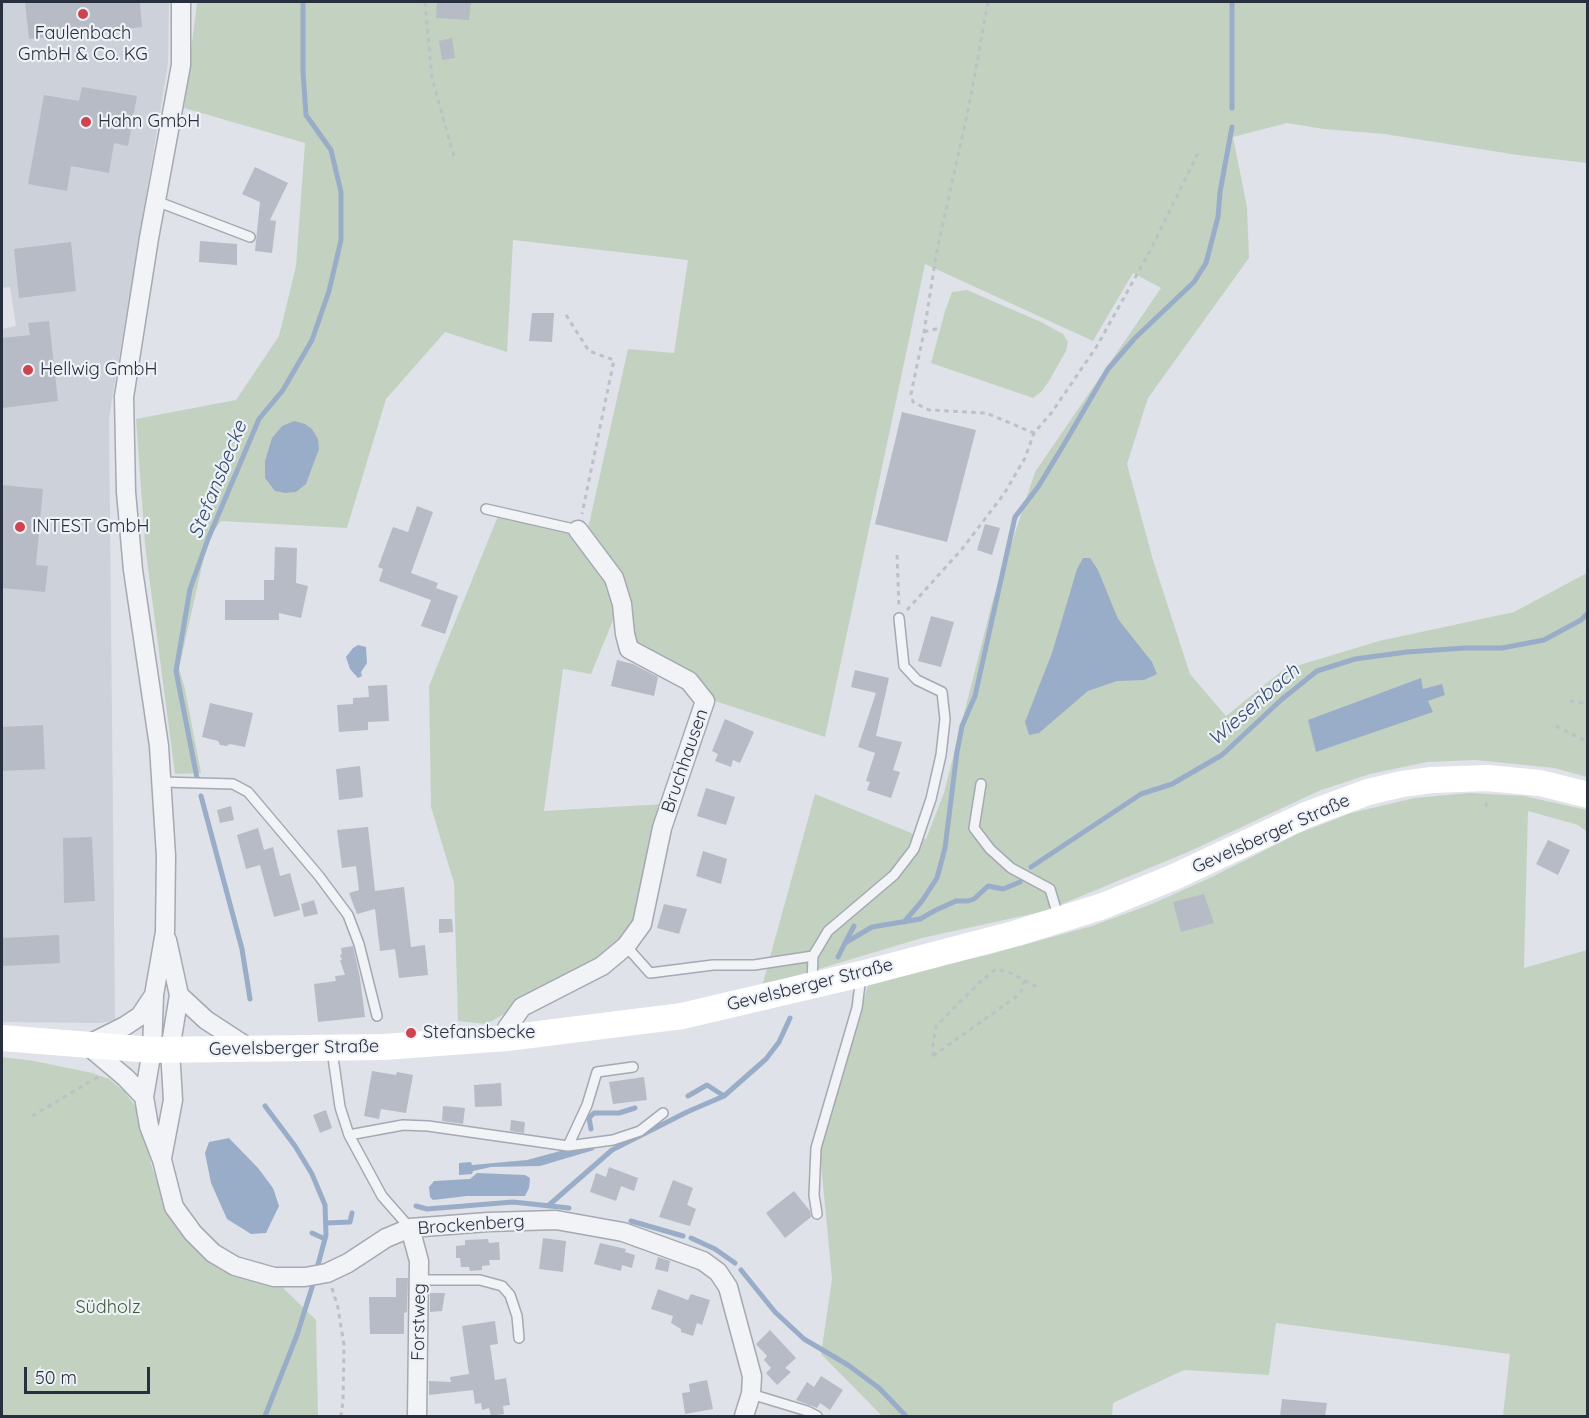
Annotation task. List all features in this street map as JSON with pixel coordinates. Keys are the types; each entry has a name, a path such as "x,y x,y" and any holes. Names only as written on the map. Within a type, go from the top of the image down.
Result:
{"main road":[{"name":"Gevelsberger Straße","path":"2,1038 161,1050 384,1047 507,1038 681,1016 861,974 1060,920 1140,892 1332,804 1402,784 1450,778 1496,778 1540,783 1587,795"}],"street":[{"path":"161,1050 154,995 165,932 166,856 163,782 127,504 124,397 181,65 182,2"},
{"name":"Bruchhausen","path":"507,1038 507,1028 522,1007 602,966 626,946 642,924 662,828 705,701 689,681 629,649 622,604 614,578 578,530"},
{"path":"161,1050 179,995 165,932"},
{"path":"144,1097 126,1078 87,1045 140,1016 154,995"},
{"path":"179,995 206,1020 252,1050"},
{"name":"Brockenberg","path":"161,1050 144,1097 149,1126 162,1160 174,1207 192,1233 213,1253 235,1266 257,1273 274,1277 305,1277 327,1273 348,1263 386,1238 410,1228 555,1220 623,1232 703,1261 718,1272 728,1287 752,1376 751,1394 744,1416"},
{"name":"Brockenberg","path":"161,1050 172,1100 162,1160"},
{"name":"Forstweg","path":"410,1228 420,1261 417,1416"}],"lane":[{"path":"156,201 250,237"},
{"path":"486,509 578,530"},
{"path":"812,986 813,956 828,931 894,875 914,849 932,800 945,719 942,692 917,680 904,666 899,618"},
{"path":"163,782 233,784 248,792 319,876 348,915 359,944 377,1016"},
{"path":"981,784 974,828 990,849 1011,868 1050,889 1060,920"},
{"path":"626,946 650,973 713,965 754,965 813,956"},
{"path":"817,1214 814,1195 816,1148 857,1008 861,974"},
{"path":"332,1048 340,1107 349,1135 382,1196 410,1228"},
{"path":"568,1146 587,1105 597,1072 633,1067"},
{"path":"349,1135 403,1125 568,1146 613,1140 640,1131 663,1113"},
{"path":"420,1280 480,1280 502,1286 510,1295 517,1316 519,1338"},
{"path":"751,1394 817,1416"}],"path":[{"path":"425,2 432,78 455,160"},
{"path":"988,2 910,394 913,402 929,410 986,413 1034,433"},
{"path":"899,618 962,549 1004,494 1026,458 1034,433 1052,412 1097,346 1151,249 1200,148"},
{"path":"566,315 589,351 614,360 578,530"},
{"path":"924,332 940,328"},
{"path":"897,555 899,618"},
{"path":"1570,701 1587,704"},
{"path":"1556,726 1587,742"},
{"path":"1025,980 1020,994 933,1056 936,1026 996,969 1011,973 1025,980 1037,987"},
{"path":"32,1116 97,1077 111,1066"},
{"path":"327,1273 338,1308 344,1345 341,1416"}],"shaded area":[{"path":"2,2 169,2 168,64 109,418 115,1020 100,1023 2,1022 2,329 16,326 10,287 2,288"}],"green space":[{"path":"197,2 1587,2 1587,163 1518,155 1384,134 1287,123 1233,137 1247,207 1249,258 1148,398 1127,464 1153,560 1190,674 1226,716 1283,670 1379,641 1514,612 1587,573 1587,777 1554,768 1476,760 1427,762 1370,774 1321,790 1188,852 1045,911 922,938 762,986 815,794 926,839 944,793 992,603 1035,472 1161,288 1133,273 1093,341 925,264 825,737 712,700 633,642 616,613 591,674 563,669 544,811 664,804 630,934 597,964 486,1024 458,1021 454,883 431,807 429,686 498,516 587,533 628,349 674,353 688,260 513,240 507,352 445,332 386,399 347,528 221,521 208,539 179,668 201,773 175,774 145,545 136,419 236,400 279,336 296,266 305,143 184,108"},
{"path":"967,290 1041,322 1063,334 1068,342 1066,351 1049,381 1033,398 931,363 952,292"},
{"path":"1469,793 1524,796 1587,810 1587,832 1578,825 1528,811 1524,968 1587,950 1587,1416 1503,1416 1510,1354 1276,1323 1269,1375 1184,1370 1113,1403 1112,1416 882,1416 821,1354 832,1279 820,1153 869,981 987,955 1092,926 1152,904 1297,834 1351,813 1415,798"},
{"name":"Südholz","path":"2,1057 92,1073 109,1079 124,1091 139,1111 152,1167 168,1214 189,1241 280,1285 316,1320 318,1416 2,1416"}],"water":[{"path":"294,421 312,429 318,439 319,449 306,484 296,492 285,493 275,491 265,478 265,461 272,438 282,426"},
{"path":"1083,558 1090,558 1098,570 1118,619 1152,662 1157,674 1144,680 1117,681 1088,691 1039,733 1029,735 1025,722 1052,653 1077,569"},
{"path":"358,645 366,647 367,663 361,672 362,676 358,678 350,669 346,657"},
{"path":"1421,678 1423,689 1442,684 1445,695 1428,701 1433,712 1316,752 1308,720"},
{"path":"229,1138 258,1168 273,1188 279,1206 266,1233 251,1234 227,1219 211,1183 205,1153 209,1142"},
{"path":"592,1143 594,1150 540,1166 491,1167 473,1171 472,1174 459,1175 459,1163 471,1162 472,1165 527,1160 564,1150 568,1152"},
{"path":"477,1173 525,1175 530,1178 529,1188 525,1196 467,1196 433,1200 430,1197 429,1187 434,1181 470,1179"}],"building":[{"name":"Faulenbach GmbH & Co. KG","path":"25,2 140,2 142,27 29,39"},
{"path":"437,2 471,2 469,20 436,18"},
{"path":"452,38 455,58 442,60 439,41"},
{"name":"Hahn GmbH","path":"82,87 137,96 128,146 114,143 109,173 71,166 67,191 28,184 44,95 79,101"},
{"path":"255,167 288,183 270,220 276,221 272,253 255,251 260,202 242,194"},
{"path":"200,241 237,244 237,265 199,262"},
{"path":"71,242 76,291 19,298 14,249"},
{"path":"532,313 554,313 552,342 529,341"},
{"name":"Hellwig GmbH","path":"49,321 58,401 2,408 2,338 30,335 28,323"},
{"path":"902,412 976,430 947,542 875,524"},
{"name":"INTEST GmbH","path":"2,485 43,489 36,565 48,566 45,592 2,588"},
{"path":"417,506 433,512 411,573 438,583 436,588 458,596 445,634 421,626 431,600 379,581 383,569 378,567 393,527 408,532"},
{"path":"985,524 1000,528 992,555 977,550"},
{"path":"275,547 297,548 296,583 308,586 301,618 279,613 279,620 225,620 225,600 264,600 264,580 274,580"},
{"path":"931,616 954,622 941,667 918,661"},
{"path":"617,660 633,664 658,677 654,696 611,686"},
{"path":"855,670 889,678 876,736 902,742 893,770 900,772 891,798 867,790 870,782 866,781 875,753 858,747 876,693 851,687"},
{"path":"387,685 389,721 368,722 368,730 339,732 337,705 353,704 353,698 369,697 368,686"},
{"path":"210,703 253,713 245,747 220,745 218,741 202,737"},
{"path":"725,719 754,732 740,763 733,760 731,767 715,761 718,754 712,751"},
{"path":"43,725 45,769 2,771 2,727"},
{"path":"360,766 363,797 339,800 336,769"},
{"path":"706,788 735,797 726,825 697,816"},
{"path":"231,806 234,820 220,823 217,810"},
{"path":"368,827 375,891 404,887 411,947 425,945 428,975 399,978 395,949 380,951 375,909 357,914 349,893 359,890 356,866 342,868 337,830"},
{"path":"258,828 264,850 273,847 280,876 290,873 300,910 274,917 260,865 246,869 237,835"},
{"path":"92,837 95,901 64,903 63,838"},
{"path":"1548,840 1570,850 1558,875 1536,864"},
{"path":"703,851 727,859 721,884 696,876"},
{"path":"1204,894 1214,923 1181,932 1173,902"},
{"path":"314,900 318,914 304,917 301,904"},
{"path":"664,904 687,909 679,934 657,928"},
{"path":"439,919 452,919 453,932 439,933"},
{"path":"59,935 60,963 2,966 2,938"},
{"path":"353,946 365,1017 318,1022 314,984 336,981 335,976 345,975 340,960 342,960 341,948"},
{"path":"372,1071 413,1075 406,1113 381,1109 379,1119 364,1116"},
{"path":"644,1077 647,1100 613,1104 609,1082"},
{"path":"501,1083 502,1106 475,1107 474,1085"},
{"path":"443,1106 465,1108 463,1124 442,1121"},
{"path":"326,1110 332,1128 320,1133 313,1115"},
{"path":"511,1120 525,1122 524,1133 510,1131"},
{"path":"609,1167 638,1178 634,1191 621,1186 616,1201 590,1192 596,1173 606,1177"},
{"path":"673,1180 693,1188 687,1205 696,1209 690,1226 659,1217"},
{"path":"794,1191 810,1211 811,1217 785,1238 766,1213"},
{"path":"543,1238 566,1241 563,1272 539,1269"},
{"path":"488,1239 489,1243 499,1242 500,1260 489,1260 490,1265 482,1266 482,1270 470,1271 469,1267 461,1267 460,1258 456,1258 456,1246 465,1245 465,1240"},
{"path":"600,1243 626,1249 625,1252 635,1255 632,1268 622,1265 621,1271 594,1264"},
{"path":"658,1257 670,1261 668,1272 655,1269"},
{"path":"396,1278 408,1278 404,1334 370,1334 369,1297 396,1297"},
{"path":"658,1289 688,1300 691,1294 710,1300 702,1325 697,1323 693,1336 681,1332 681,1329 671,1323 673,1316 651,1309"},
{"path":"430,1293 445,1293 442,1311 430,1312"},
{"path":"495,1321 498,1344 490,1345 495,1380 506,1378 510,1405 503,1406 504,1414 491,1416 489,1408 482,1410 481,1403 475,1404 473,1390 429,1395 429,1381 451,1382 450,1377 469,1374 462,1326"},
{"path":"770,1330 796,1358 785,1368 791,1372 777,1385 766,1373 771,1368 764,1360 767,1356 756,1344"},
{"path":"821,1376 843,1390 830,1410 820,1403 817,1408 796,1400 807,1382 814,1387"},
{"path":"707,1380 713,1409 685,1414 682,1393 690,1392 689,1384"},
{"path":"1282,1399 1327,1403 1325,1416 1280,1416"}],"waterway":[{"name":"Stefansbecke","path":"197,778 176,671 190,589 208,539 259,419 283,390 312,340 329,291 341,240 341,192 331,150 306,115 303,72 303,2"},
{"path":"1232,2 1232,108"},
{"path":"904,922 922,901 937,878 945,848 962,726 975,696 1015,517 1038,487 1108,369 1135,338 1194,282 1206,263 1218,217 1220,192 1232,127"},
{"name":"Wiesenbach","path":"1031,867 1141,794 1172,784 1222,755 1281,700 1317,671 1355,659 1407,652 1502,648 1544,640 1581,620 1588,613"},
{"name":"Stefansbecke","path":"201,796 242,949 250,999"},
{"name":"Wiesenbach","path":"838,957 845,943 872,927 920,919 956,901 974,899 988,886 1003,889 1020,882"},
{"path":"845,943 854,926"},
{"path":"549,1205 612,1150 724,1096 766,1059 779,1042 790,1018"},
{"path":"688,1096 707,1085 724,1096"},
{"name":"Stefansbecke","path":"265,1106 295,1146 312,1174 325,1205 326,1235 316,1272"},
{"path":"591,1129 589,1118 594,1113 619,1113 635,1108"},
{"path":"416,1206 427,1209 513,1202 569,1208"},
{"path":"326,1223 350,1222 352,1213"},
{"path":"631,1221 683,1236"},
{"path":"312,1233 325,1239"},
{"path":"691,1238 715,1249 735,1263"},
{"path":"741,1270 775,1312 804,1339 848,1365 879,1388 906,1416"},
{"name":"Stefansbecke","path":"265,1416 297,1335 314,1281"}],"place":[{"name":"Faulenbach GmbH & Co. KG","path":"83,14"},
{"name":"Hahn GmbH","path":"86,122"},
{"name":"Hellwig GmbH","path":"28,370"},
{"name":"INTEST GmbH","path":"20,527"},
{"name":"Stefansbecke","path":"411,1033"}]}
